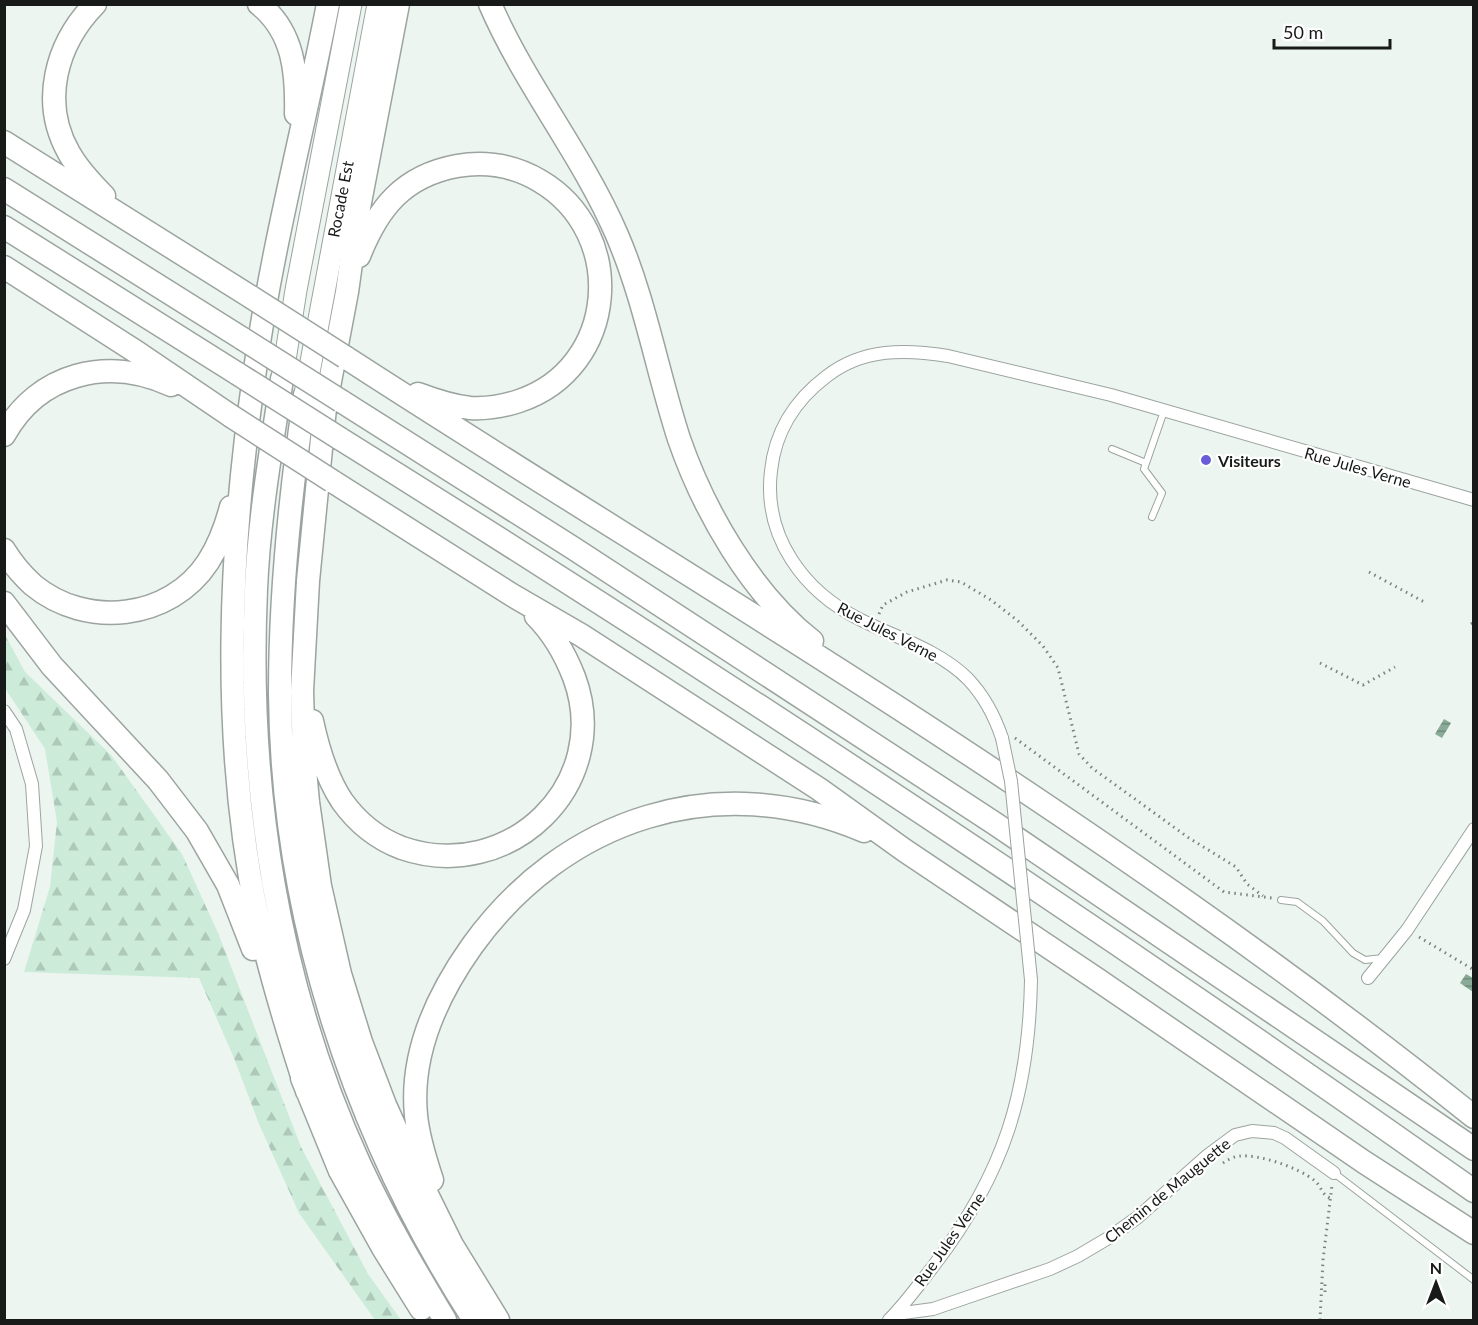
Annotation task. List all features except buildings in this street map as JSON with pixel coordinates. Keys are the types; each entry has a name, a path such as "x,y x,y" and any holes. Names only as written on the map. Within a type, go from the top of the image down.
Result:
{"highway":[{"path":"95,4 81,19 62,53 55,86 57,119 69,153 80,170 131,222"},
{"path":"259,4 282,31 295,65 296,119 290,176"},
{"path":"307,1091 278,1002 248,865 234,729 232,652 242,465 256,360 290,176 311,95 328,4"},
{"name":"Rocade Est","path":"282,379 296,290 351,4"},
{"name":"Rocade Est","path":"305,395 378,4"},
{"path":"398,4 358,213 347,292 325,408 311,535 302,720 308,802 320,886 340,974 357,1030 385,1105 452,1245 498,1320"},
{"path":"490,4 526,74 597,193 617,235 642,305 680,440 717,523 749,572 785,616 804,634 892,703"},
{"path":"4,142 892,703 1036,798 1216,921 1471,1114"},
{"path":"347,292 366,238 384,208 399,192 418,180 457,166 497,165 524,173 550,187 561,195 580,216 598,258 600,297 591,335 573,364 557,380 537,394 505,405 471,408 433,399 371,374"},
{"path":"4,189 573,548 994,823 1473,1149"},
{"path":"4,227 339,438 835,757 1094,929 1473,1191"},
{"path":"4,267 332,481 581,636 799,776 904,850 1364,1162 1473,1233"},
{"path":"4,435 23,409 42,393 65,379 95,371 119,371 150,376 209,402"},
{"path":"282,379 267,470 256,587 254,645 258,764 273,883 299,998 337,1110 386,1218 445,1320"},
{"path":"305,395 287,531 281,636 283,755 288,814 297,873 322,988 361,1101 410,1208 474,1320"},
{"path":"4,550 33,585 60,602 90,612 104,613 148,608 175,595 208,562 224,531 242,465"},
{"path":"305,656 309,704 317,743 328,774 342,801 352,814 387,841 416,852 449,856 491,850 514,840 535,825 556,802 573,772 582,733 580,699 565,656 544,624 512,595"},
{"path":"4,603 52,666 158,780 197,831 218,866 235,901 340,1171 383,1248 429,1320"},
{"path":"452,1245 426,1162 418,1127 415,1096 419,1058 430,1022 456,970 496,914 526,885 564,857 605,833 650,816 689,807 754,804 812,813 846,824 904,850"},
{"path":"1364,1162 1473,1250"}],"street":[{"name":"Rue Jules Verne","path":"892,1317 965,1222 979,1199 1002,1151 1011,1126 1021,1083 1029,1030 1031,980 1011,781 1001,734 988,705 967,678 944,660 838,607 811,586 784,549 771,508 769,487 771,465 783,428 796,406 827,376 844,365 865,356 896,351 924,352 1061,383 1473,500"},
{"path":"4,711 16,729 32,784 36,846 24,910 4,959"},
{"path":"1368,978 1407,930 1473,829"},
{"name":"Chemin de Mauguette","path":"892,1317 933,1310 1050,1269 1078,1256 1138,1217 1221,1144 1235,1135 1266,1131 1286,1138 1334,1173"}],"lane":[{"path":"1152,517 1162,493 1144,469 1164,411"},
{"path":"1112,449 1146,463"},
{"path":"1281,900 1297,902 1323,921 1353,953 1365,960 1383,958"},
{"name":"Chemin de Mauguette","path":"1334,1173 1473,1280"}],"path":[{"path":"1369,572 1426,603"},
{"path":"873,626 883,605 906,592 947,580 961,582 991,600 1018,621 1043,646 1058,668 1079,754 1092,768 1189,838 1236,867 1247,884 1263,897"},
{"path":"1320,663 1363,685 1395,667"},
{"path":"1001,734 1019,741 1224,892 1281,900"},
{"path":"1407,930 1473,970"},
{"path":"1220,1164 1237,1156 1255,1155 1301,1171 1317,1182 1325,1196 1330,1198"},
{"path":"1320,1320 1323,1260 1334,1173"},
{"path":"1325,1283 1325,1292"}],"green space":[{"path":"5,635 25,672 111,755 182,854 218,933 301,1147 368,1274 401,1320 375,1320 299,1213 259,1124 234,1058 199,978 24,972 50,887 57,822 45,749 5,688"}],"shaded area":[{"path":"1444,719 1451,723 1442,738 1435,734"},
{"path":"1466,974 1473,978 1473,992 1460,983"}],"place":[{"name":"Visiteurs","path":"1206,460"}]}
